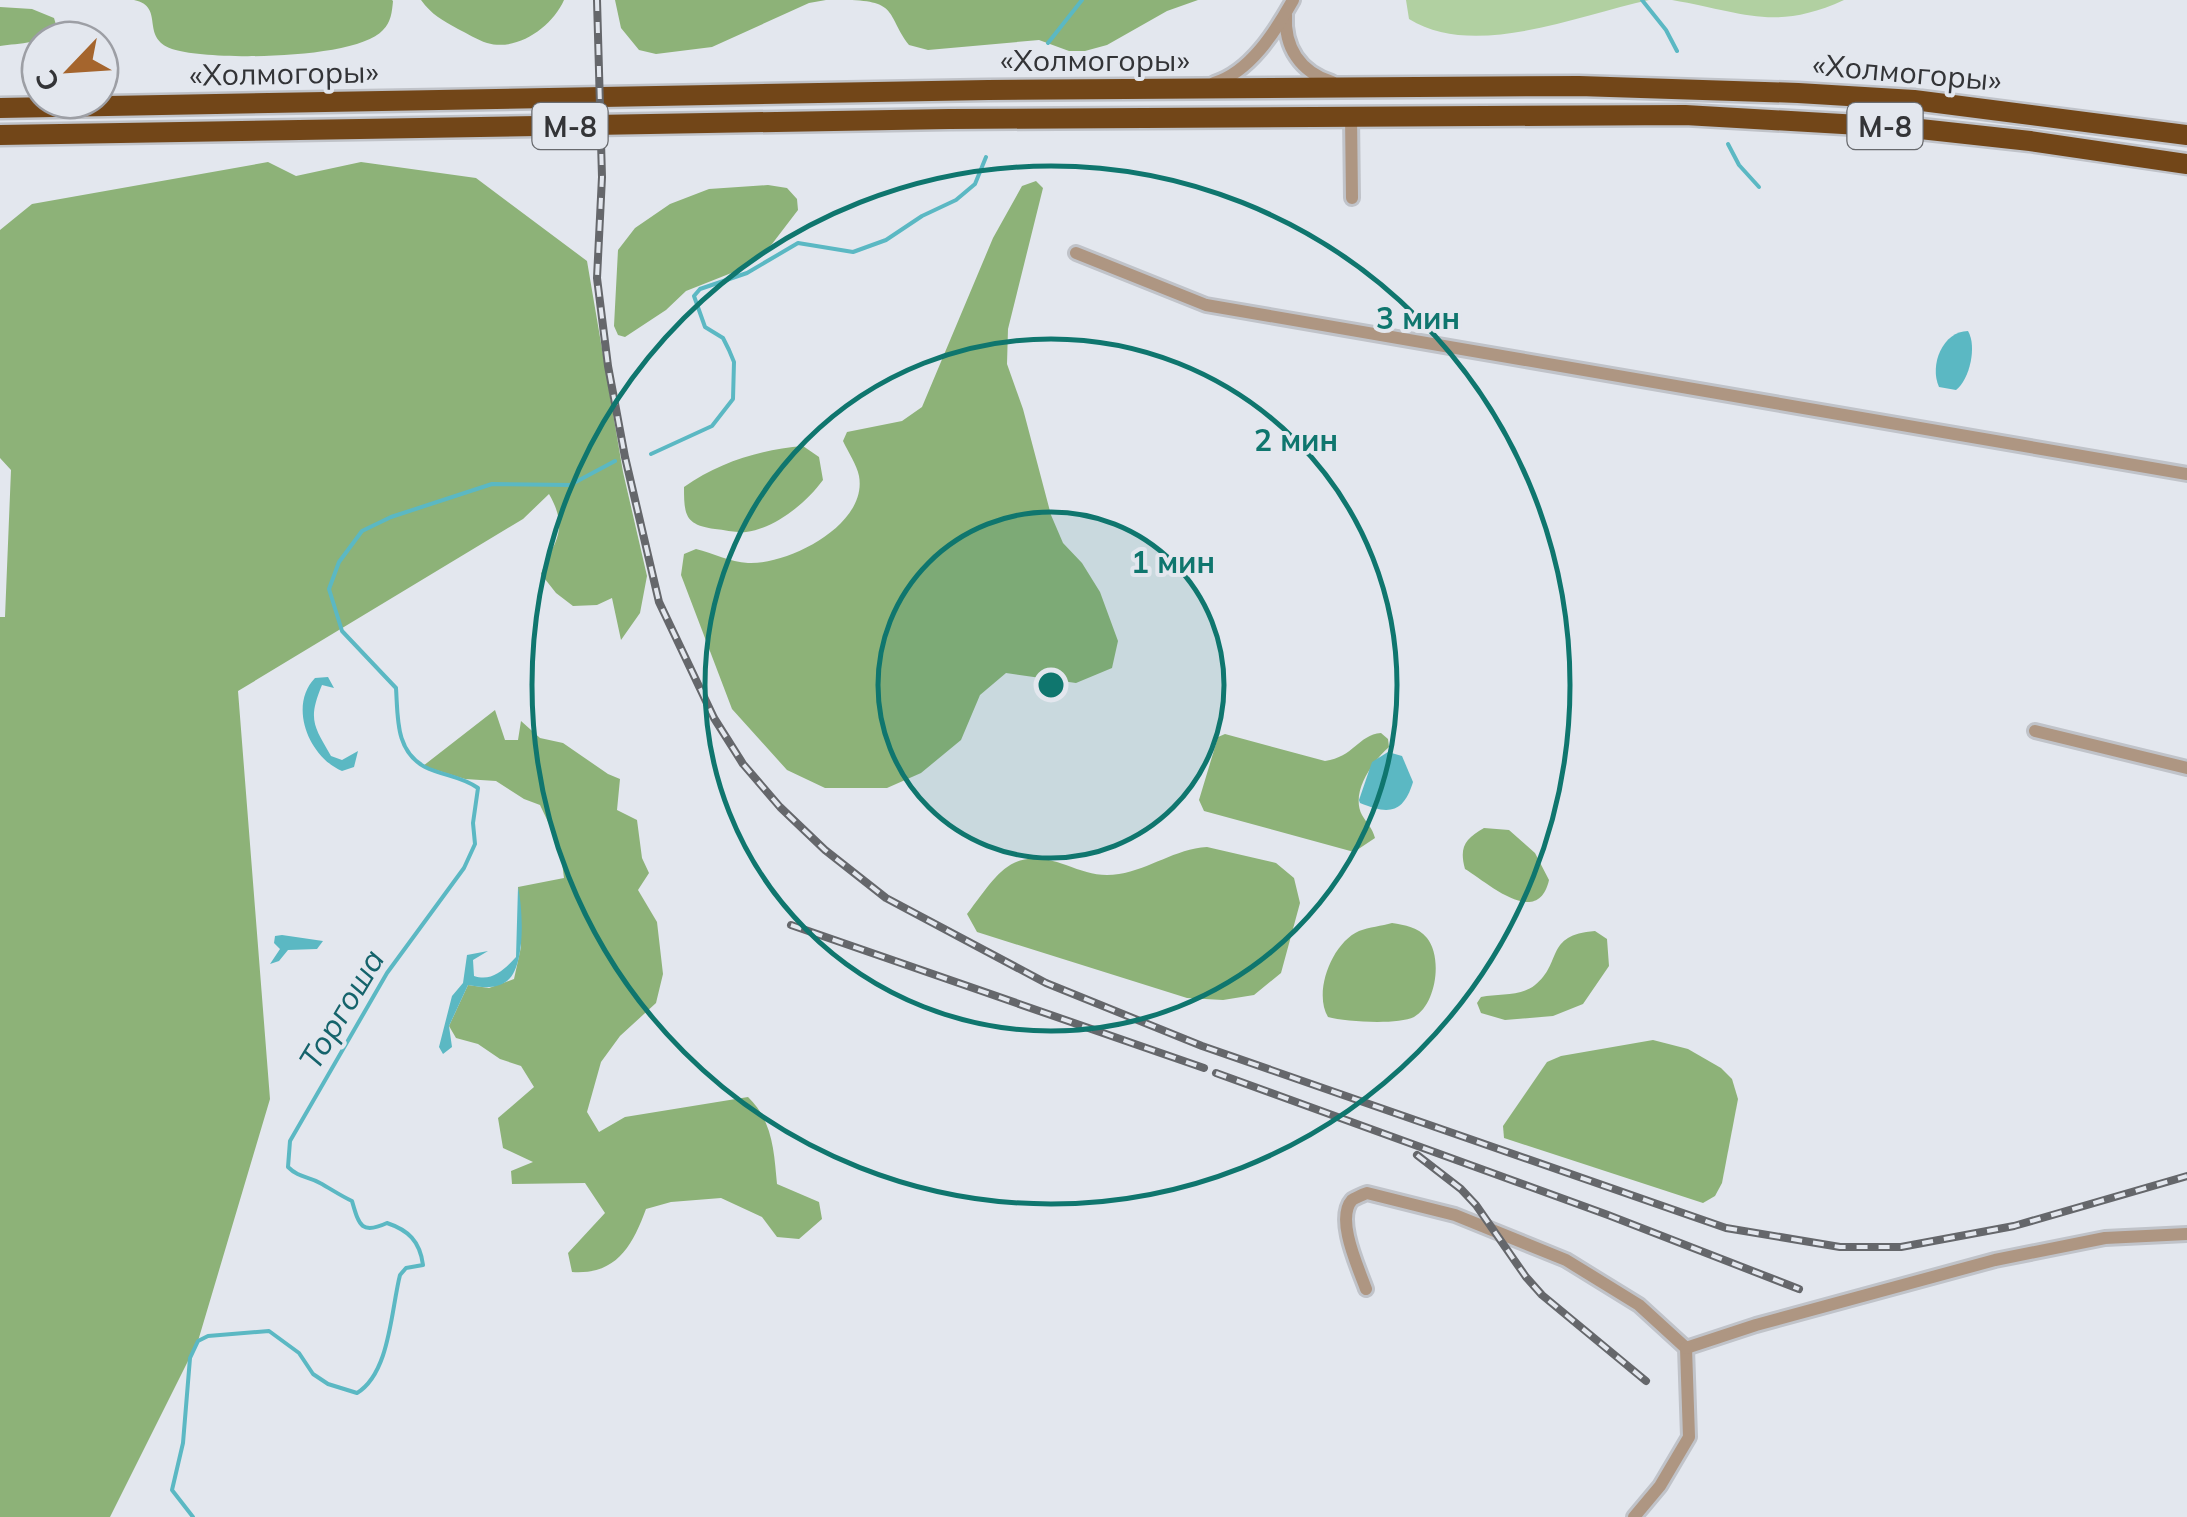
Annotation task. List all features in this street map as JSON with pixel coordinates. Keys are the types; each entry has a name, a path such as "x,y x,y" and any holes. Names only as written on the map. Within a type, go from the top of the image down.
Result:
{"highway":[{"name":"«Холмогоры»","path":"0,108 1580,86 1798,92 1914,100 2187,136"},
{"name":"«Холмогоры»","path":"0,135 1291,116 1685,115 1799,120 2030,140 2187,164"}],"street":[{"path":"1290,6 1285,36 1291,51 1321,79 1347,87"},
{"path":"1194,89 1226,79 1239,70 1290,6"},
{"path":"1351,116 1352,198"},
{"path":"1076,254 1206,305 2187,474"},
{"path":"2035,731 2187,768"},
{"path":"1366,1289 1348,1234 1347,1212 1353,1200 1368,1192 1455,1215 1566,1260 1638,1305 1686,1348 1689,1437 1660,1486 1634,1517"},
{"path":"1686,1348 1995,1260 2104,1238 2187,1234"}],"green space":[{"path":"134,0 393,1 388,24 368,40 314,52 248,56 172,49 157,37 149,9"},
{"path":"421,0 564,0 551,19 532,35 498,45 447,23"},
{"path":"615,0 826,0 809,3 712,47 656,54 639,50 621,28"},
{"path":"852,0 1198,0 1167,11 1107,45 1069,51 1039,40 928,50 909,45 884,7"},
{"path":"1406,0 1649,0 1527,30 1464,35 1435,31 1409,19"},
{"path":"1672,0 1844,0 1819,10 1778,17 1739,14"},
{"path":"0,7 32,9 54,18 20,20 20,43 0,46"},
{"path":"268,162 296,176 361,162 476,178 587,261 623,472 647,576 640,613 621,640 612,598 597,605 573,606 541,574 559,527 549,494 523,519 238,691 270,1099 198,1341 110,1517 0,1517 0,617 5,617 11,470 0,458 0,230 32,204"},
{"path":"1036,181 1043,188 1008,329 1007,364 1051,515 1063,543 1082,563 1100,592 1118,641 1112,668 1076,683 1006,673 980,695 961,740 921,773 887,788 825,788 787,770 732,709 681,575 684,554 696,549 741,562 765,562 803,549 838,526 851,511 858,494 858,472 843,441 847,432 902,421 922,407 993,238 1022,186"},
{"path":"768,185 787,188 797,199 798,210 772,244 744,268 686,291 666,310 625,337 618,335 614,326 618,250 635,228 670,204 709,189"},
{"path":"803,446 819,457 823,480 799,506 779,520 757,530 739,532 698,525 688,517 684,487 698,478 740,459"},
{"path":"495,710 505,740 518,740 521,721 540,738 563,743 620,779 617,810 637,820 642,858 649,873 638,890 657,922 663,974 656,1003 620,1036 601,1062 587,1112 599,1132 625,1117 748,1097 767,1127 777,1184 819,1202 822,1219 799,1239 777,1237 762,1217 721,1198 671,1202 646,1209 628,1246 611,1263 587,1272 572,1272 568,1253 605,1213 585,1183 512,1184 511,1171 533,1162 503,1148 498,1118 534,1087 521,1066 500,1059 478,1044 456,1038 449,1026 468,985 489,988 514,979 521,947 518,887 564,878 560,847 540,805 496,781 465,779 423,766"},
{"path":"1381,733 1388,739 1389,747 1370,769 1359,797 1362,815 1375,838 1354,852 1204,811 1199,800 1218,737 1225,734 1325,761"},
{"path":"1484,828 1509,830 1535,853 1549,880 1543,894 1524,902 1499,892 1465,869 1465,844"},
{"path":"1207,847 1276,863 1294,878 1300,903 1281,973 1254,995 1223,1000 1187,998 977,932 967,914 997,876 1018,861 1047,860 1111,875"},
{"path":"1392,923 1420,931 1432,947 1435,981 1422,1011 1396,1021 1328,1017 1324,982 1333,957 1359,931"},
{"path":"1595,931 1607,939 1609,966 1583,1004 1553,1016 1505,1020 1481,1013 1477,1003 1481,997 1529,989 1544,977 1561,944 1568,938"},
{"path":"1653,1040 1688,1049 1732,1079 1738,1099 1722,1183 1715,1196 1703,1203 1504,1138 1503,1126 1547,1062 1561,1056"}],"water":[{"path":"1968,331 1972,353 1965,378 1956,390 1939,387 1936,369 1940,351 1952,337"},
{"path":"328,677 334,688 322,685 314,722 331,756 342,760 358,751 354,767 342,771 330,764 312,743 303,716 307,689 315,678"},
{"path":"1388,752 1402,756 1413,782 1409,793 1393,809 1360,803 1372,762"},
{"path":"518,887 522,937 513,974 498,986 468,985 449,1026 452,1047 443,1054 439,1047 452,996 463,983 467,955 488,951 473,960 474,976 480,977 497,974 516,957"},
{"path":"275,936 323,941 317,949 288,950 279,961 270,964 280,949 274,943"}],"waterway":[{"name":"Торгоша","path":"1048,43 1082,0"},
{"path":"1642,0 1677,51"},
{"path":"1728,144 1739,165 1759,187"},
{"name":"Торгоша","path":"651,454 712,426 733,399 734,362 723,338 705,327 694,296 700,289 747,273 798,243 853,252 886,240 956,200 975,184 986,157"},
{"name":"Торгоша","path":"193,1517 172,1490 183,1443 190,1358 198,1341 208,1336 269,1331 299,1353 313,1374 328,1384 357,1393 368,1384 383,1356 400,1275 406,1268 423,1265 419,1249 407,1233 387,1223 372,1228 362,1226 352,1201 288,1167 290,1141 387,973 464,868 475,844 473,823 478,788 425,767 408,752 398,722 396,688 342,631 329,589 339,562 362,531 391,517 492,484 570,485 615,461"}],"railway":[{"path":"597,0 602,177 597,278 625,457 659,602 714,718 743,764 825,850 886,898 1046,983 1202,1046 1726,1228 1840,1247 1901,1247 2014,1226 2187,1176"},
{"path":"791,925 1204,1068"},
{"path":"1216,1073 1608,1215 1799,1289"},
{"path":"1417,1155 1476,1205 1542,1295 1646,1381"}]}
